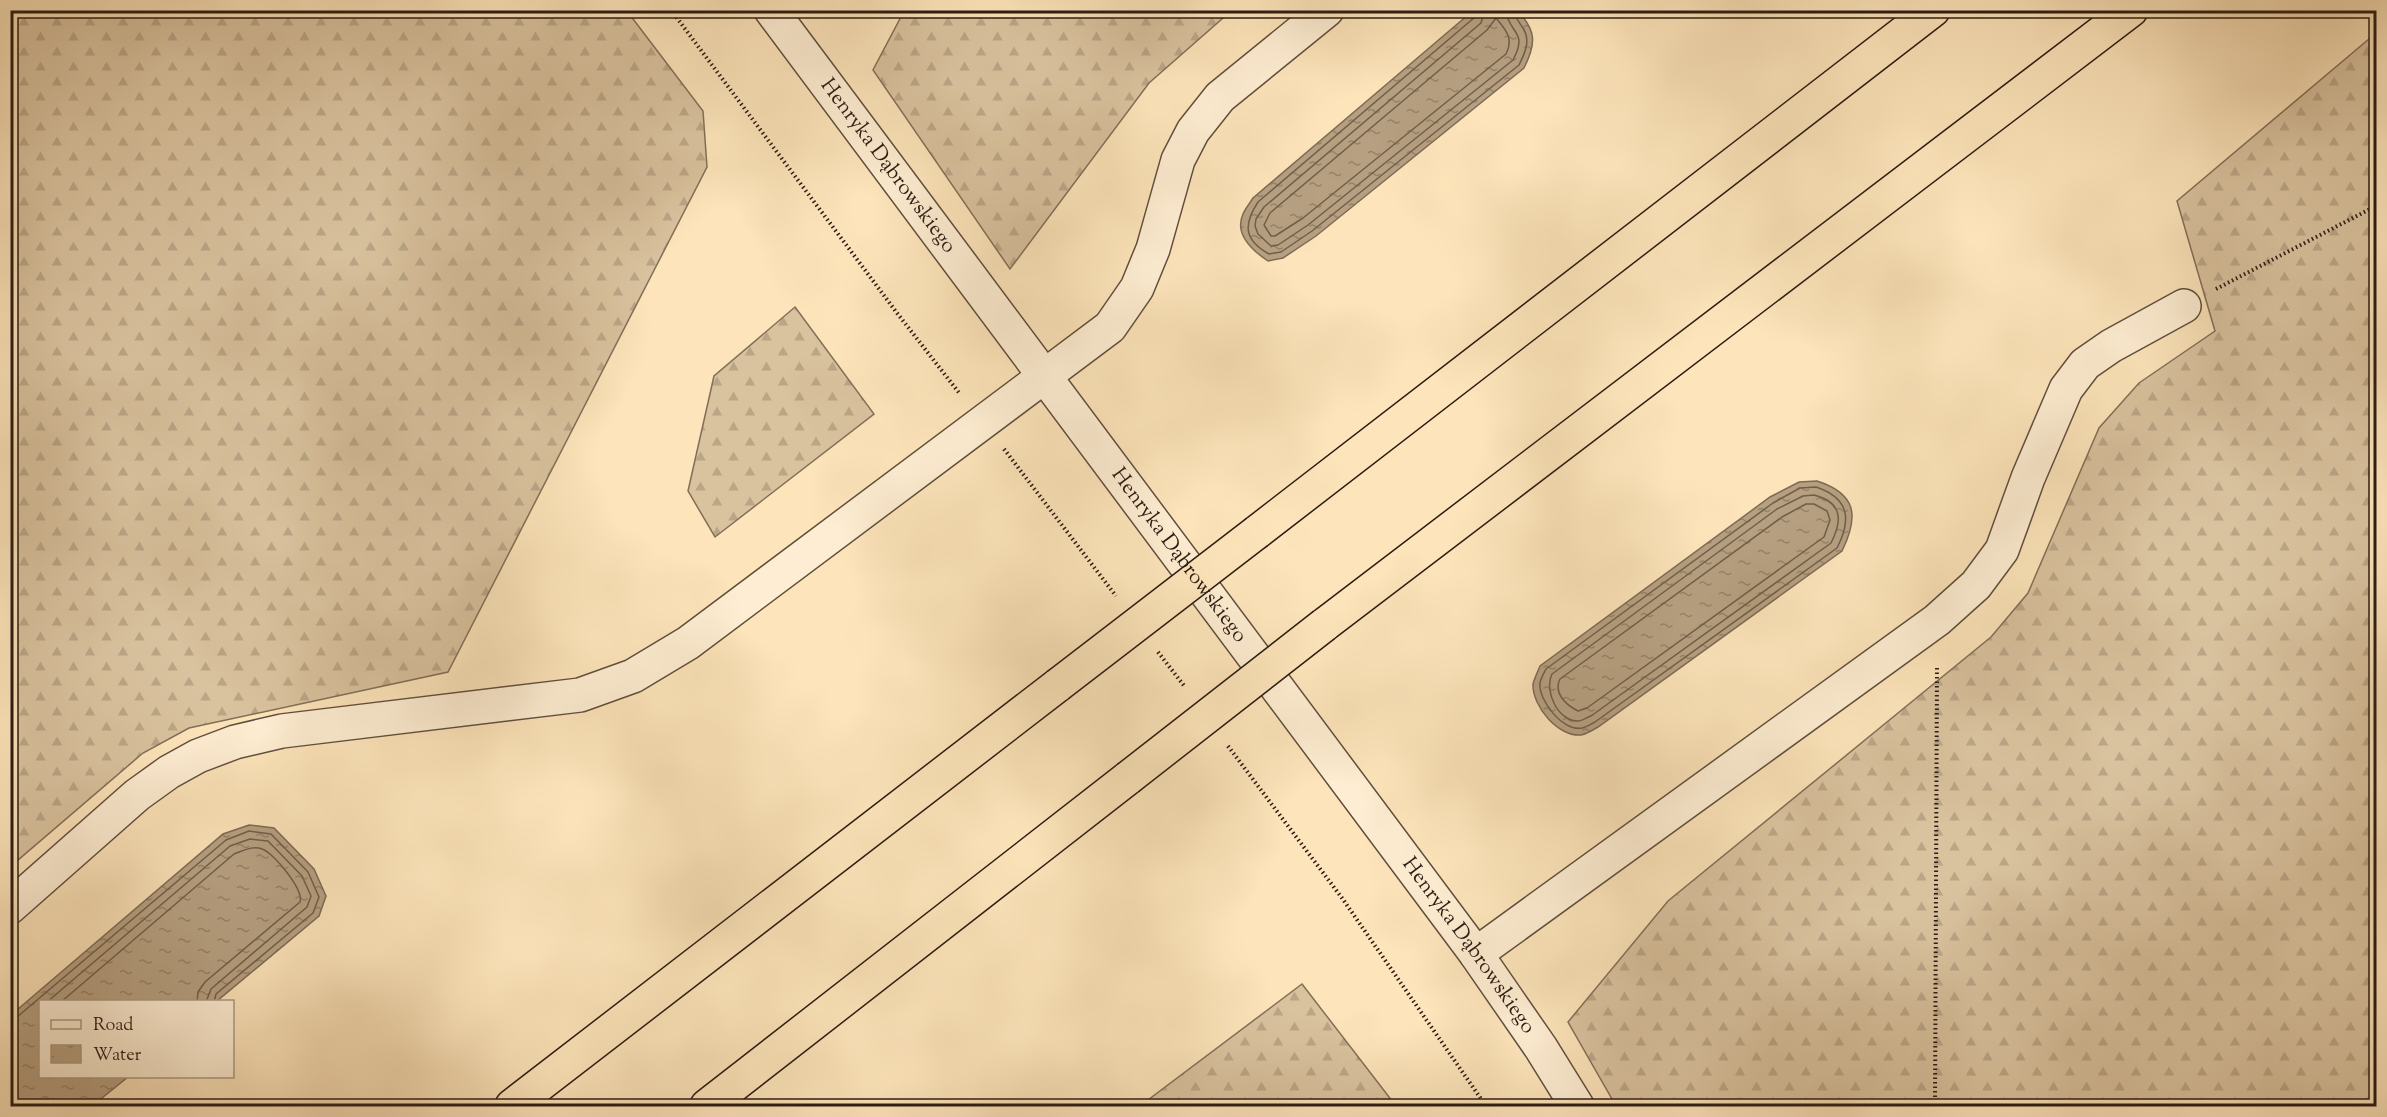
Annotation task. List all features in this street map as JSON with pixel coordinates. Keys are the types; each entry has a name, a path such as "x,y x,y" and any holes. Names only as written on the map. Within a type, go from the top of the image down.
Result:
{"highway":[{"path":"512,1107 1933,10"},
{"path":"707,1107 1324,626 2131,10"}],"street":[{"name":"Henryka Dąbrowskiego","path":"771,10 1476,954 1541,1048 1577,1107"},
{"path":"10,907 137,795 169,772 198,756 235,742 282,731 580,695 633,676 688,643 1110,327 1137,288 1153,249 1178,160 1193,131 1220,97 1327,10"},
{"path":"2095,38 2120,10"},
{"path":"1476,954 1937,621 1976,585 2002,550 2028,478 2066,389 2085,364 2111,346 2184,306"}],"path":[{"path":"671,10 890,303 1122,603"},
{"path":"2184,306 2376,206"},
{"path":"1935,1107 1937,621"},
{"path":"1157,650 1186,688"},
{"path":"1228,746 1342,898 1486,1107"}],"green space":[{"path":"11,10 627,11 703,111 707,167 448,672 189,728 143,753 11,866"},
{"path":"904,11 1231,11 1149,83 1010,269 873,70"},
{"path":"2376,33 2376,1106 1616,1106 1568,1022 1668,901 1991,637 2028,593 2099,428 2139,383 2215,331 2177,201"},
{"path":"795,307 874,414 715,537 688,491 714,376"},
{"path":"1302,984 1396,1106 1140,1106"}],"water":[{"path":"1517,10 1528,25 1532,38 1531,52 1524,68 1316,236 1283,258 1268,261 1251,247 1243,235 1241,221 1253,198 1462,20 1475,11"},
{"path":"1817,481 1840,492 1851,508 1851,527 1842,551 1594,729 1581,735 1572,734 1555,726 1542,710 1534,693 1533,684 1540,666 1770,497 1799,482"},
{"path":"249,825 274,828 314,869 326,896 319,916 218,1000 39,1000 39,1078 127,1078 92,1106 11,1106 11,1015 223,834"}]}
